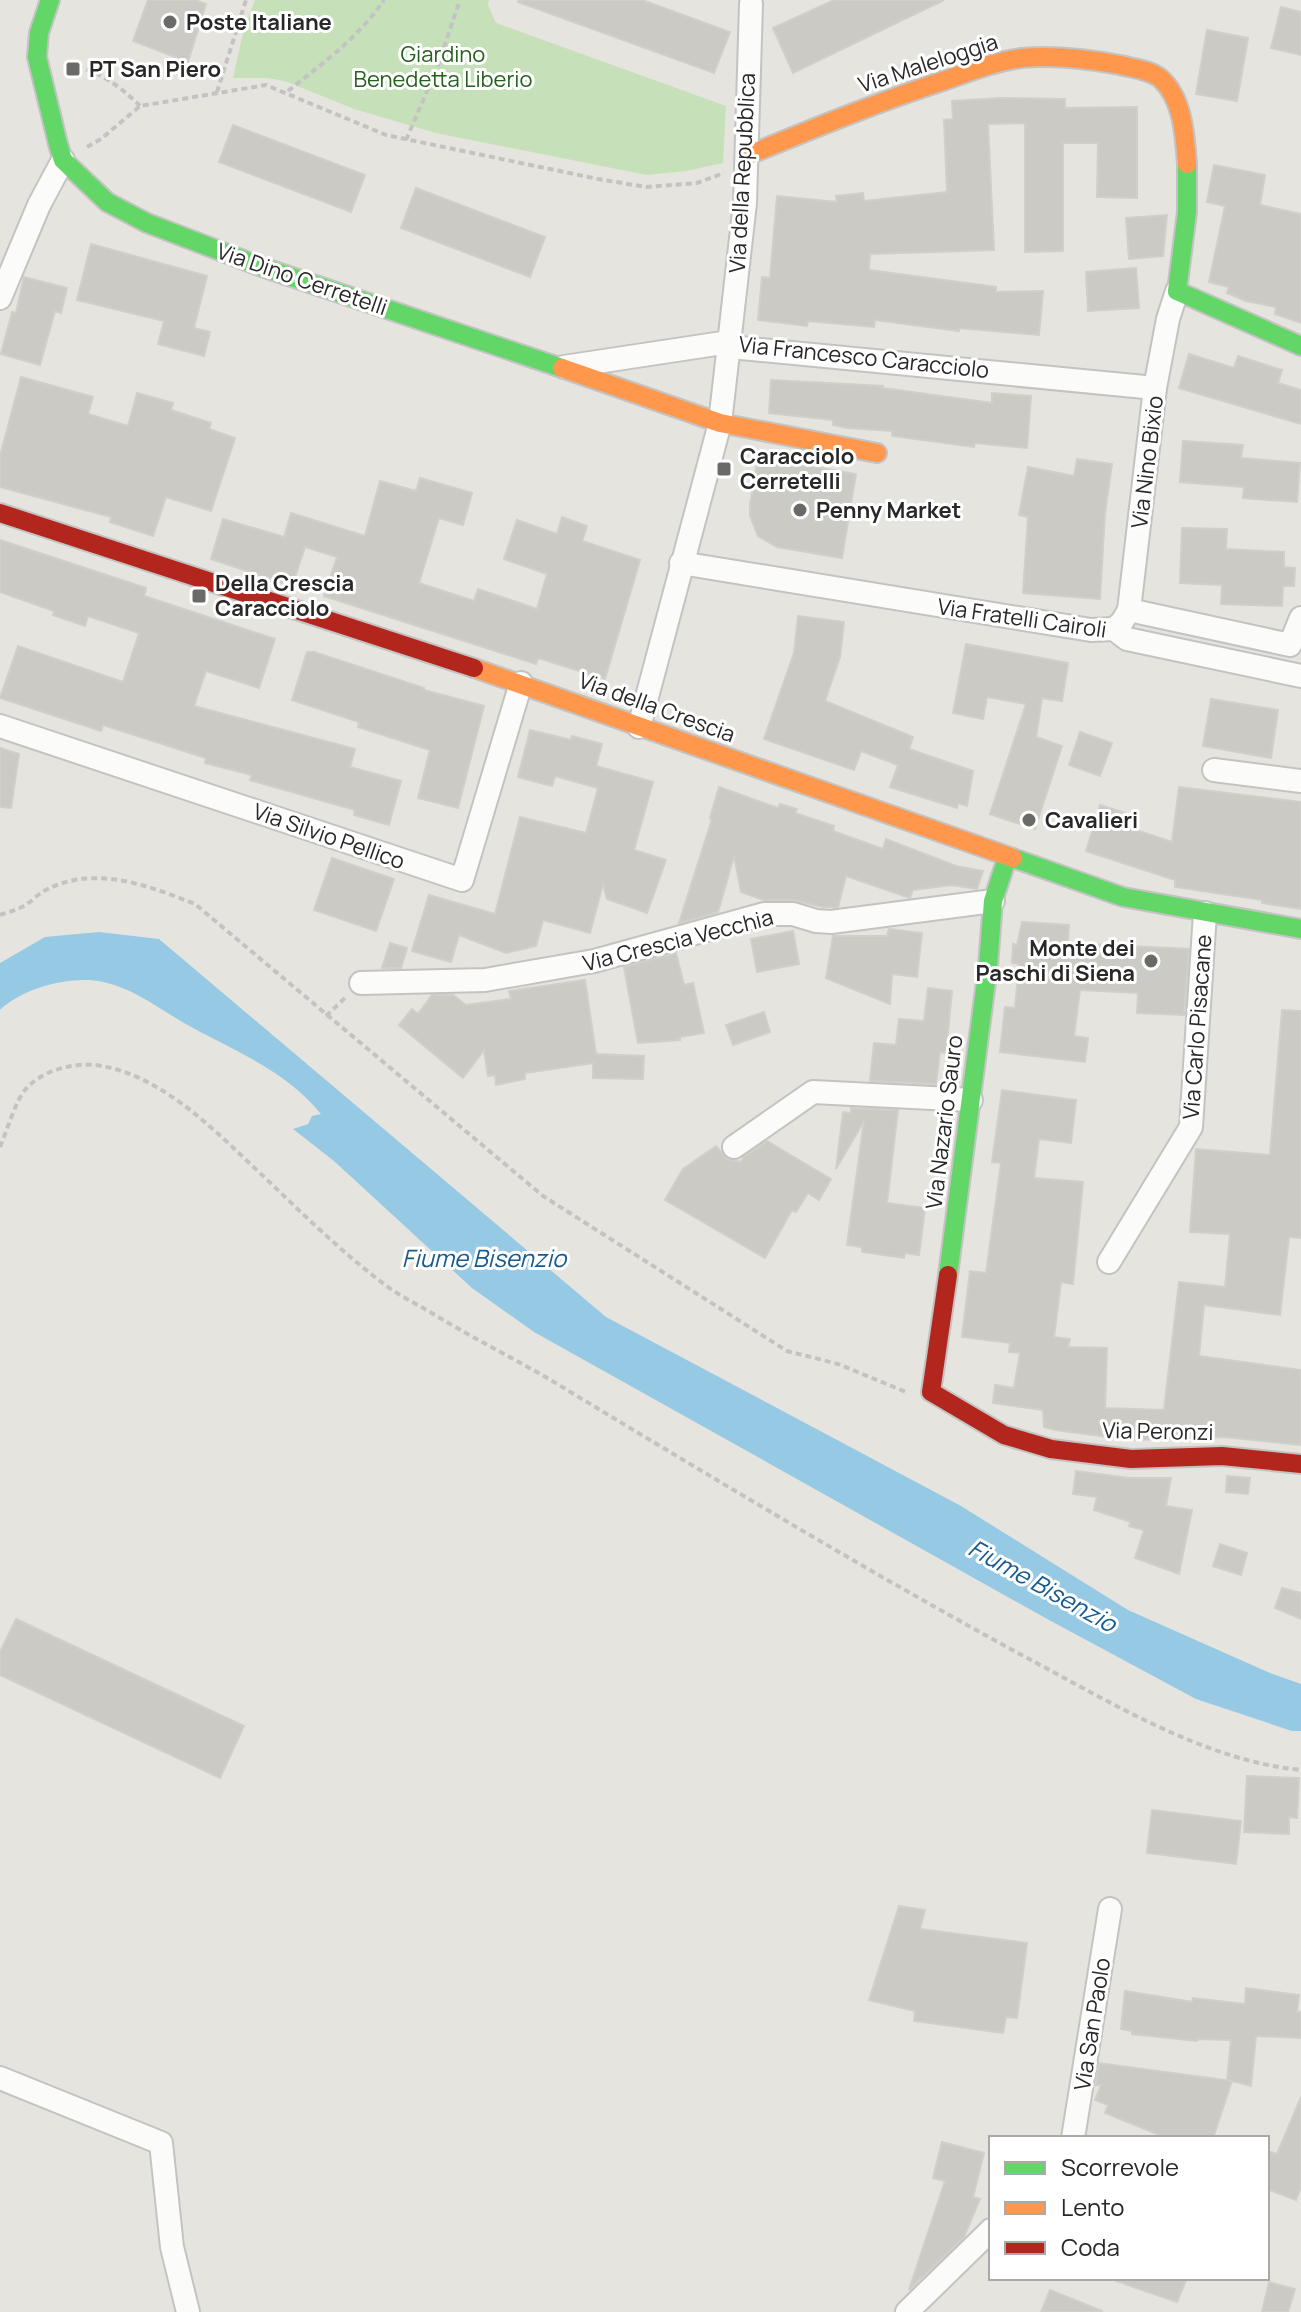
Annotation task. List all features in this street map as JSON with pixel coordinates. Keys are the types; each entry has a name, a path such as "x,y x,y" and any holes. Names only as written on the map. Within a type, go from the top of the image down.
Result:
{"street":[{"path":"0,298 39,205 63,160 37,57 39,33 50,0"},
{"name":"Via della Repubblica","path":"729,342 744,217 737,163 750,1"},
{"name":"Via Maleloggia","path":"737,163 853,112 1008,60 1059,57 1130,68 1160,78 1176,101 1185,140 1188,226 1177,291"},
{"name":"Via Dino Cerretelli","path":"63,160 107,202 147,223 262,267 720,423 877,453"},
{"path":"1177,291 1301,346"},
{"name":"Via Nino Bixio","path":"1129,610 1155,388 1168,319 1177,291"},
{"name":"Via Dino Cerretelli","path":"558,368 729,342"},
{"name":"Via Francesco Caracciolo","path":"639,727 720,423 729,342 741,348 1155,388"},
{"name":"Via della Crescia","path":"0,513 521,683 1123,897 1301,929"},
{"name":"Via Fratelli Cairoli","path":"681,563 881,590 1091,630 1114,629 1127,639 1301,676"},
{"path":"1114,629 1129,610"},
{"name":"Via Fratelli Cairoli","path":"1129,610 1290,645 1301,618"},
{"name":"Via Silvio Pellico","path":"0,726 462,880 521,683"},
{"path":"1214,770 1301,781"},
{"name":"Via Nazario Sauro","path":"931,1392 971,1100 993,901 1007,858"},
{"name":"Via Crescia Vecchia","path":"361,983 485,980 579,964 764,914 793,914 831,922 993,901"},
{"name":"Via Carlo Pisacane","path":"1109,1262 1191,1127 1205,913"},
{"path":"734,1147 813,1092 971,1100"},
{"name":"Via Peronzi","path":"931,1392 1004,1435 1051,1449 1131,1459 1222,1456 1301,1464"},
{"name":"Via San Paolo","path":"1073,2136 1110,1909"},
{"path":"0,2078 161,2143 172,2247 188,2312"},
{"path":"907,2312 989,2232"}],"path":[{"path":"217,92 246,0"},
{"path":"286,92 327,61 384,0"},
{"path":"406,140 437,68 460,0"},
{"path":"37,57 89,68 120,86 140,106"},
{"path":"63,160 101,139 140,106 266,85 386,135 646,187 697,183 726,173 737,163"},
{"path":"0,915 25,905 51,888 99,878 136,882 195,904 543,1196 787,1351 838,1364 903,1392 931,1392"},
{"path":"0,1147 25,1090 50,1072 69,1066 95,1065 127,1073 187,1106 320,1230 386,1286 449,1324 557,1383 743,1497 938,1610 1115,1705 1208,1747 1265,1766 1301,1770"}],"green space":[{"name":"Giardino Benedetta Liberio","path":"255,0 489,0 488,5 496,23 726,106 723,163 647,175 436,133 354,109 285,81 233,78 244,29"}],"water":[{"name":"Fiume Bisenzio","path":"99,932 159,939 606,1317 961,1506 1128,1610 1301,1684 1301,1731 1292,1731 1196,1699 534,1332 472,1288 334,1161 293,1129 308,1124 312,1116 321,1114 292,1085 145,999 114,985 77,980 48,985 21,995 0,1010 0,963 45,937"}],"building":[{"name":"Poste Italiane","path":"148,0 195,0 206,4 188,62 133,41"},
{"path":"519,0 642,0 730,32 714,73"},
{"path":"834,0 944,0 793,73 773,28"},
{"path":"1281,7 1301,12 1301,55 1271,48"},
{"path":"1207,30 1248,38 1237,101 1196,94"},
{"path":"1065,99 1065,108 1137,107 1137,198 1097,197 1098,143 1063,143 1063,251 1025,252 1025,123 988,124 994,250 870,254 869,270 996,287 996,292 1043,291 1039,335 959,328 959,331 875,320 874,327 808,321 807,326 758,320 762,277 770,278 777,196 837,202 836,196 863,193 864,201 947,192 944,120 953,119 952,101"},
{"path":"233,125 365,175 351,212 219,162"},
{"path":"1214,165 1265,175 1260,205 1301,214 1301,323 1275,314 1276,307 1246,301 1227,293 1229,287 1209,282 1225,206 1207,202"},
{"path":"416,188 545,237 530,277 401,228"},
{"path":"1167,215 1163,256 1129,259 1126,218"},
{"path":"91,244 207,276 194,328 210,332 204,356 158,344 164,321 77,300"},
{"path":"1136,268 1139,308 1088,311 1086,272"},
{"path":"24,277 67,288 61,313 55,311 40,365 1,354 12,312 16,313"},
{"path":"1189,354 1234,368 1238,356 1282,370 1278,383 1301,390 1301,424 1179,388"},
{"path":"21,377 93,397 88,414 128,426 137,393 173,403 171,410 211,423 209,429 235,438 211,511 166,497 153,536 110,522 111,517 0,487 0,456"},
{"path":"771,380 883,386 992,403 992,393 1031,396 1027,448 975,443 974,447 892,436 892,431 847,428 833,425 833,420 769,413"},
{"path":"1183,441 1243,445 1241,458 1300,463 1297,502 1243,498 1244,487 1180,482"},
{"name":"Penny Market","path":"758,457 856,474 842,558 777,547 758,536 750,516 750,505"},
{"path":"1077,459 1112,464 1105,513 1100,599 1023,593 1028,517 1019,515 1028,467 1074,476"},
{"path":"420,478 472,493 463,525 439,518 419,583 474,601 478,589 537,609 547,574 504,559 517,520 557,534 562,517 587,526 582,541 640,560 605,679 538,658 536,664 324,596 337,557 305,547 292,586 211,559 223,519 284,537 291,513 365,536 380,481 416,491"},
{"path":"1182,528 1227,529 1226,549 1284,552 1284,567 1295,568 1294,586 1283,586 1282,606 1221,604 1222,585 1180,583"},
{"path":"0,540 146,588 144,596 275,639 259,688 206,671 194,706 355,749 350,767 401,781 389,825 354,815 355,810 250,780 252,775 205,763 206,758 103,725 101,731 0,698 18,646 123,682 139,633 88,616 85,626 53,615 54,611 0,592"},
{"path":"798,616 844,622 840,657 825,701 913,737 909,749 973,771 967,806 958,803 957,808 890,787 898,765 861,751 854,770 764,739 794,653"},
{"path":"966,644 1068,663 1062,701 1042,698 1036,737 1062,746 1035,829 990,814 1026,704 987,697 983,719 953,713"},
{"path":"307,652 484,706 458,808 418,798 430,750 358,727 359,722 292,700"},
{"path":"1211,699 1278,710 1271,758 1203,746"},
{"path":"530,730 602,744 596,766 653,782 634,850 666,860 647,913 607,899 603,884 590,933 543,920 536,946 506,953 459,935 451,962 412,951 429,895 495,914 520,817 586,833 598,788 555,776 552,786 518,777"},
{"path":"1080,732 1112,743 1100,776 1069,765"},
{"path":"0,748 19,754 11,808 0,807"},
{"path":"719,787 778,808 780,804 797,809 795,813 834,826 833,831 883,849 886,839 956,866 983,871 977,889 952,885 913,890 910,898 846,876 838,907 793,900 764,900 741,892 734,856 718,912 679,923"},
{"path":"1179,787 1301,802 1301,909 1175,887 1175,880 1086,851 1100,805 1125,813 1121,825 1172,842"},
{"path":"332,858 394,879 376,931 314,910"},
{"path":"1022,922 1069,925 1068,943 1189,949 1184,1015 1137,1013 1138,993 1080,990 1074,1036 1088,1038 1085,1062 1000,1052 1005,1007 1015,1008 1019,964 1012,963 1013,944 1017,945"},
{"path":"889,929 922,933 917,977 892,974 890,1004 826,978 833,936 887,936"},
{"path":"793,931 799,964 757,972 751,939"},
{"path":"390,943 407,948 401,968 382,968"},
{"path":"676,953 684,985 693,983 704,1033 680,1037 680,1040 638,1043 624,967"},
{"path":"585,980 596,1054 644,1056 643,1079 593,1078 593,1063 525,1073 525,1079 496,1085 495,1075 488,1076 484,1050 463,1078 399,1025 412,1009 418,1014 432,995 453,995 466,1005 511,999 509,991"},
{"path":"928,988 952,991 946,1053 940,1052 936,1084 870,1081 874,1043 896,1045 899,1019 924,1021"},
{"path":"1282,1010 1301,1011 1301,1238 1289,1237 1280,1315 1204,1305 1199,1356 1301,1370 1301,1445 1224,1437 1132,1440 1055,1430 1044,1427 1043,1410 993,1403 995,1385 1014,1388 1020,1353 1009,1352 1010,1343 962,1337 970,1271 986,1273 1001,1163 992,1162 1002,1090 1076,1100 1071,1143 1039,1139 1034,1178 1083,1182 1073,1284 1061,1282 1054,1337 1070,1339 1068,1347 1107,1348 1105,1408 1164,1410 1179,1282 1225,1287 1230,1234 1190,1232 1196,1149 1270,1155"},
{"path":"764,1012 770,1032 733,1045 726,1025"},
{"path":"851,1108 898,1110 887,1203 925,1208 919,1255 905,1253 904,1258 862,1252 862,1247 847,1245 864,1121 836,1169 843,1112 851,1113"},
{"path":"767,1141 831,1179 819,1200 808,1193 796,1212 792,1210 765,1258 665,1200 683,1169 716,1146 727,1159 741,1162"},
{"path":"1076,1471 1129,1478 1171,1478 1166,1506 1192,1510 1179,1574 1135,1558 1144,1530 1129,1526 1131,1522 1094,1510 1097,1497 1073,1494"},
{"path":"1227,1476 1250,1478 1248,1494 1226,1492"},
{"path":"1220,1544 1247,1553 1241,1575 1213,1566"},
{"path":"1282,1588 1301,1593 1301,1619 1275,1608"},
{"path":"16,1619 244,1726 220,1778 0,1675 0,1652"},
{"path":"1247,1776 1299,1778 1297,1818 1289,1817 1289,1834 1244,1832"},
{"path":"1152,1810 1241,1821 1236,1864 1147,1853"},
{"path":"899,1906 925,1910 920,1929 1027,1943 1017,2018 1006,2017 1003,2033 914,2021 915,2011 869,2000"},
{"path":"1246,1988 1299,1995 1297,2012 1301,2012 1301,2038 1256,2036 1251,2086 1227,2080 1231,2040 1197,2041 1132,2034 1132,2031 1121,2029 1125,1991 1192,2002 1193,1998 1245,2004"},
{"path":"1099,2063 1232,2081 1214,2136 1162,2136 1105,2113 1108,2105 1095,2100 1101,2085 1096,2085"},
{"path":"1301,2097 1301,2187 1296,2200 1269,2190 1269,2152 1277,2154"},
{"path":"942,2142 984,2153 973,2197 980,2199 964,2237 909,2290 945,2181 933,2178"},
{"path":"1116,2280 1186,2280 1177,2302"},
{"path":"1269,2282 1295,2289 1288,2312 1262,2312"},
{"path":"1050,2290 1102,2311 1102,2312 1041,2312"}],"traffic: fast":[{"path":"50,0 39,33 37,57 58,144 63,160 107,202 147,223 262,267 562,368"},
{"path":"1187,164 1187,212 1177,291 1301,346"},
{"path":"948,1275 988,966 993,901 1007,858"},
{"path":"1013,858 1123,897 1301,929"}],"traffic: slow":[{"path":"746,156 870,107 984,67 1012,59 1047,57 1120,65 1160,78 1168,86 1178,107 1187,164"},
{"path":"562,368 720,423 877,453"},
{"path":"474,668 1013,858"}],"traffic: jam":[{"path":"0,513 474,668"},
{"path":"948,1275 931,1392 1004,1435 1051,1449 1131,1459 1222,1456 1301,1464"}],"place":[{"name":"Poste Italiane","path":"170,22"},
{"name":"PT San Piero","path":"73,69"},
{"name":"Caracciolo Cerretelli","path":"724,469"},
{"name":"Penny Market","path":"800,510"},
{"name":"Della Crescia Caracciolo","path":"199,596"},
{"name":"Cavalieri","path":"1029,820"},
{"name":"Monte dei Paschi di Siena","path":"1151,961"}]}
